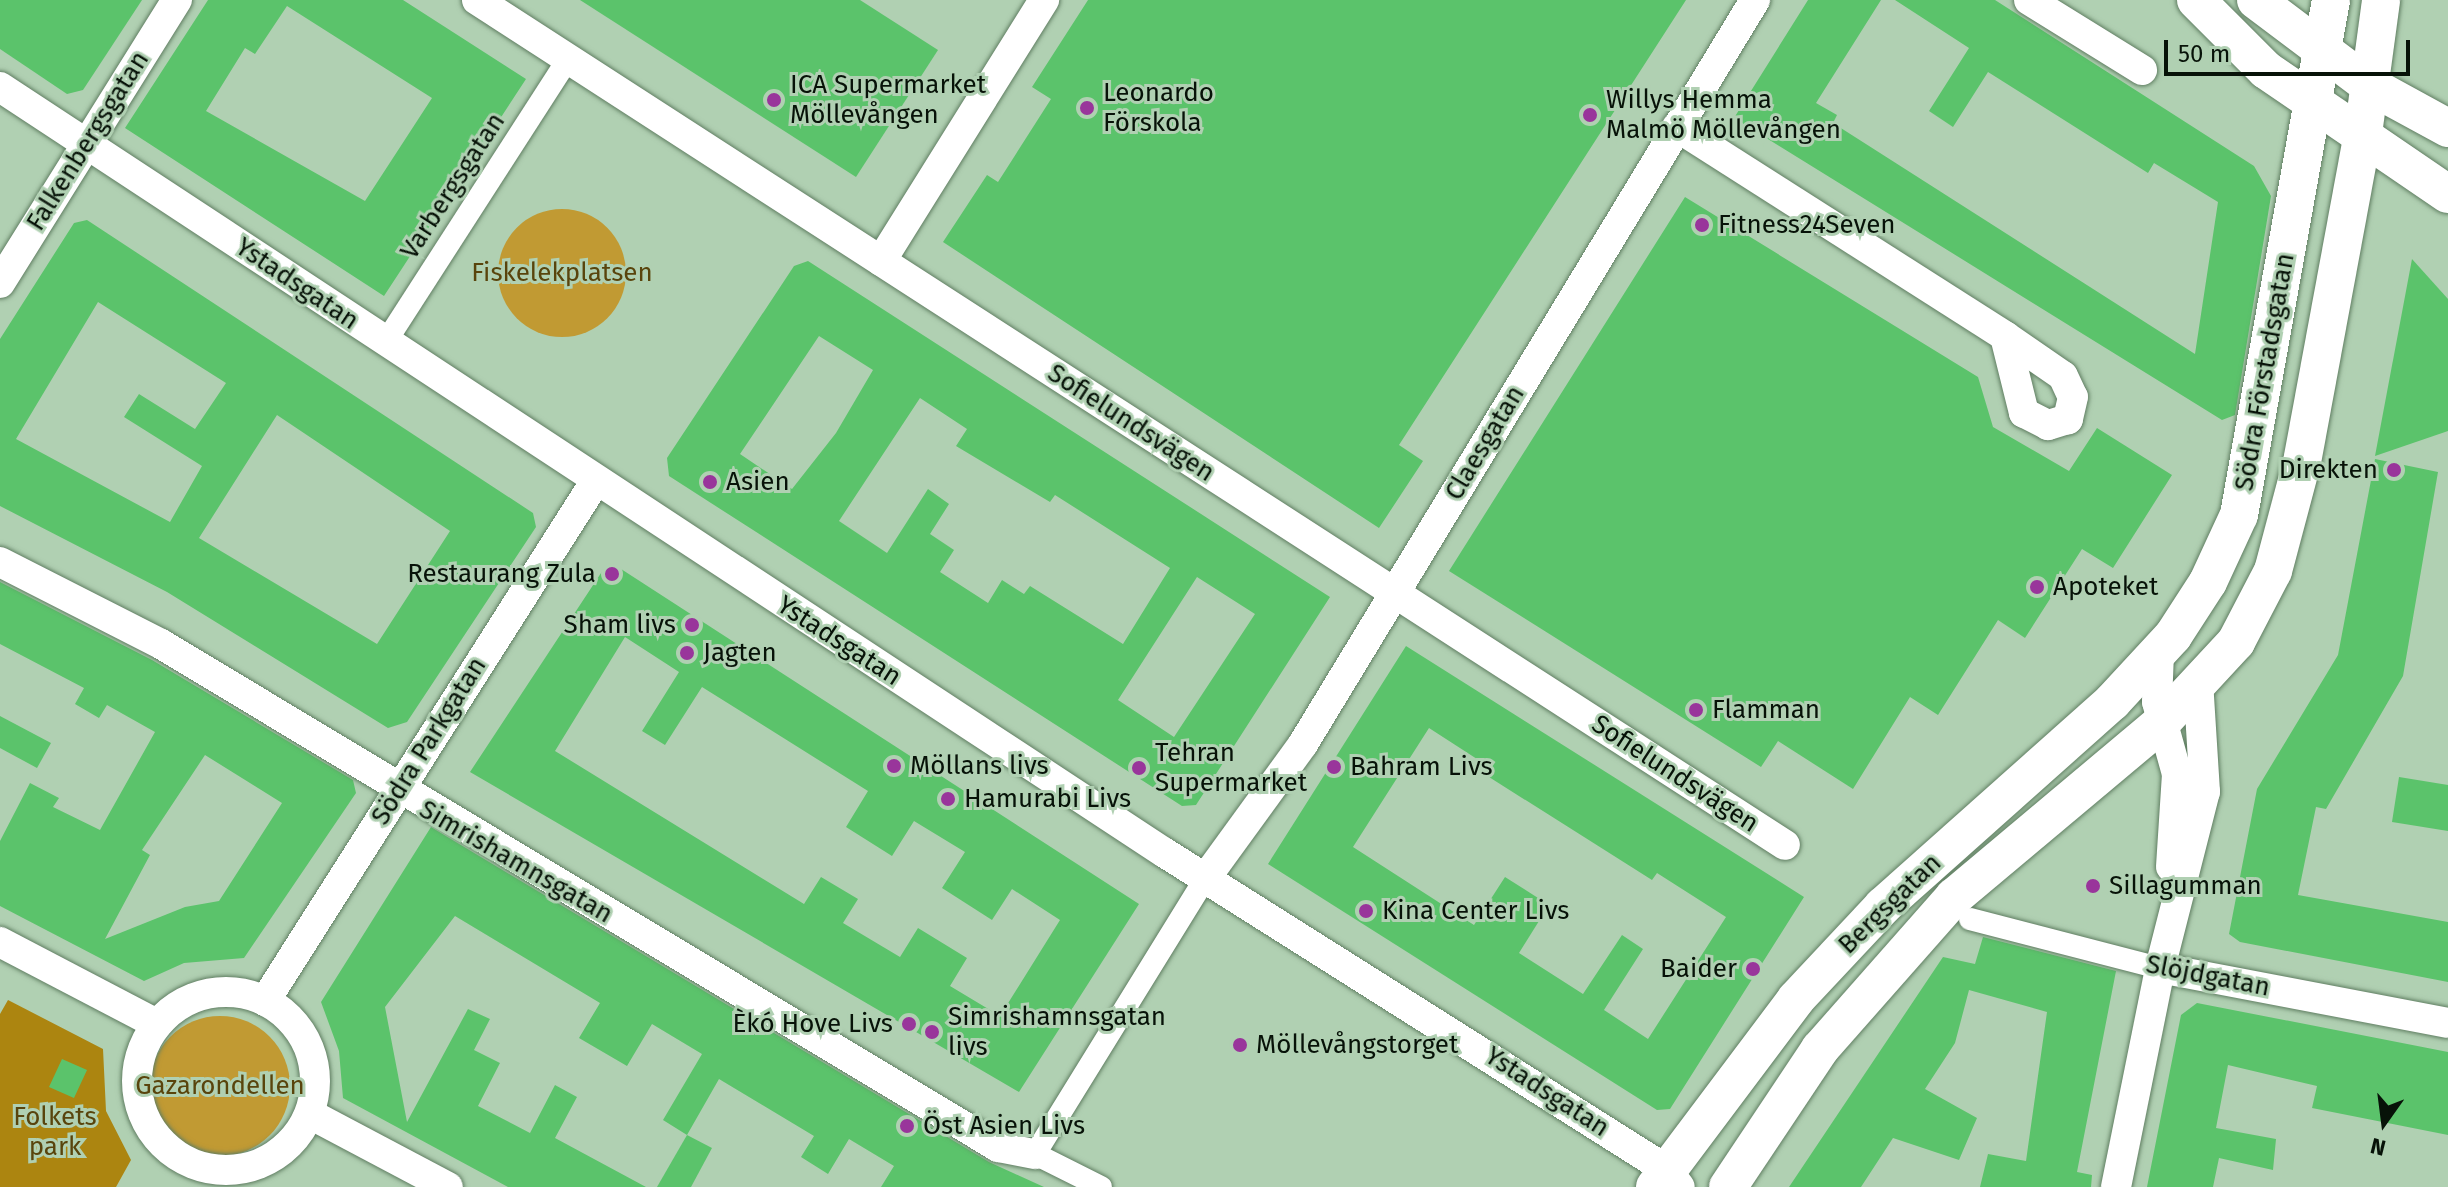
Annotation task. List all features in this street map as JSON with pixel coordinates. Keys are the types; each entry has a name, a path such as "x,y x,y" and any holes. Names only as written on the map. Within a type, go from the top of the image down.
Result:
{"street":[{"name":"Falkenbergsgatan","path":"0,283 177,0"},
{"name":"Sofielundsvägen","path":"477,0 1785,845"},
{"path":"881,261 1044,0"},
{"name":"Claesgatan","path":"1205,879 1303,744 1755,0"},
{"path":"2029,0 2142,70"},
{"path":"2196,0 2266,70 2448,194"},
{"path":"2256,0 2322,53 2369,85 2448,128"},
{"name":"Södra Förstadsgatan","path":"2159,653 2208,582 2239,515 2331,0"},
{"name":"Södra Förstadsgatan","path":"2160,724 2236,642 2273,571 2302,462 2363,134 2381,0"},
{"name":"Varbergsgatan","path":"385,343 568,59"},
{"name":"Ystadsgatan","path":"0,87 595,482 1205,879 1337,956 1667,1181"},
{"path":"1677,127 2005,336"},
{"name":"Södra Parkgatan","path":"265,1001 595,482"},
{"name":"Simrishamnsgatan","path":"0,562 161,644 396,791 998,1147 1035,1154"},
{"path":"2159,653 2160,724 2177,774 2160,968"},
{"name":"Bergsgatan","path":"1667,1181 1796,999 1883,906 2159,653"},
{"path":"2116,1187 2160,968 2205,792 2198,682"},
{"name":"Bergsgatan","path":"1728,1187 1820,1049 1954,897 2160,724"},
{"path":"1101,1187 1035,1154 1205,879"},
{"name":"Slöjdgatan","path":"1970,919 2160,968 2448,1023"},
{"path":"0,942 157,1024"},
{"path":"206,994 245,994 265,1001 288,1017 309,1048 315,1091 310,1114 285,1148 248,1168 206,1168 186,1161 155,1136 139,1100 139,1060 157,1024 206,994"},
{"path":"310,1114 448,1187"}],"green space":[{"name":"Fiskelekplatsen","path":"562,209 587,214 607,228 621,248 626,273 621,298 607,318 587,332 562,337 537,332 517,318 503,298 498,273 503,248 517,228 537,214"},
{"name":"Folkets park","path":"8,1000 103,1049 106,1111 131,1160 116,1187 0,1187 0,1014"},
{"name":"Gazarondellen","path":"220,1016 247,1022 269,1037 284,1059 290,1086 284,1113 269,1135 247,1150 220,1156 193,1150 171,1135 156,1113 150,1086 156,1059 171,1037 193,1022"}],"building":[{"path":"0,0 142,0 83,90 67,94 0,49"},
{"path":"208,0 403,0 526,79 384,296 125,128","holes":["287,6 432,98 365,201 206,111 245,48 255,54"]},
{"path":"580,0 860,0 938,50 856,177"},
{"path":"1088,0 1686,0 1399,445 1423,461 1379,528 943,242 987,175 998,182 1051,99 1032,87"},
{"path":"1808,0 1881,0 1816,103 1837,115 1833,123 2195,354 2218,202 2154,163 2148,173 1988,72 1953,127 1929,111 1969,48 1895,0 1995,0 2254,166 2271,196 2235,415 2222,420 1734,118"},
{"path":"1685,197 1978,377 1993,427 2069,471 2097,428 2172,475 2113,568 2082,549 2025,638 1998,620 1938,715 1910,697 1853,789 1778,741 1761,767 1449,571"},
{"path":"87,220 533,513 536,527 407,722 388,728 167,592 0,506 0,339 74,223","holes":["98,302 226,383 195,429 139,394 124,417 202,466 170,522 16,439","277,415 450,531 377,644 199,538"]},
{"path":"2412,259 2448,299 2448,431 2375,456"},
{"path":"808,261 1330,597 1196,805 1182,806 669,476 667,458 794,266","holes":["819,336 873,370 836,433 792,489 740,454","920,398 967,429 956,446 1050,502 1055,495 1170,568 1123,644 1030,586 1024,594 1002,580 988,603 940,572 954,550 930,534 949,504 928,489 887,553 839,521","1197,577 1255,614 1174,737 1118,700"]},
{"path":"2375,459 2438,472 2403,676 2326,809 2316,807 2298,895 2448,922 2448,982 2240,942 2229,934 2257,789 2338,655"},
{"path":"618,567 1139,904 1019,1092 470,772 603,570","holes":["625,637 679,672 642,731 665,745 702,687 868,791 846,827 892,856 914,821 965,852 942,888 992,920 1012,889 1060,920 1000,1016 950,986 967,958 918,928 900,957 843,923 858,899 821,877 804,904 555,751"]},
{"path":"0,582 152,660 353,780 356,793 244,958 184,963 144,981 0,906 0,841 30,783 59,798 53,807 100,830 155,732 107,705 99,718 75,704 84,688 0,644","holes":["205,755 282,803 219,901 185,907 105,939 150,855 142,850"]},
{"path":"1406,646 1804,897 1670,1109 1657,1110 1268,864","holes":["1429,728 1494,770 1489,777 1652,880 1657,873 1726,917 1648,1039 1604,1010 1643,949 1622,935 1583,994 1519,953 1549,905 1505,877 1474,925 1353,847"]},
{"path":"0,716 51,743 37,768 0,748"},
{"path":"2399,777 2448,785 2448,831 2392,822"},
{"path":"431,827 989,1162 1044,1187 881,1187 894,1166 849,1139 828,1174 801,1157 814,1136 719,1079 687,1135 663,1120 702,1054 652,1024 627,1066 579,1038 600,1003 455,916 385,1007 407,1122 468,1009 490,1019 474,1050 500,1063 478,1106 530,1133 555,1085 577,1097 555,1138 646,1187 508,1187 343,1098 339,1051 321,1002"},
{"path":"1983,937 2116,971 2077,1172 2092,1175 2091,1187 1980,1187 1988,1154 2026,1161 2047,1012 1969,990 1955,1043 1925,1089 1977,1118 1959,1160 1893,1138 1861,1187 1789,1187 1943,957 1975,964"},
{"path":"2197,1003 2448,1052 2448,1135 2312,1108 2317,1086 2228,1065 2216,1128 2276,1139 2273,1170 2219,1158 2213,1187 2147,1187 2181,1015"},
{"path":"62,1059 87,1070 74,1098 49,1087"},
{"path":"687,1135 712,1148 691,1187 657,1187"}],"place":[{"name":"ICA Supermarket Möllevången","path":"774,100"},
{"name":"Leonardo Förskola","path":"1087,108"},
{"name":"Willys Hemma Malmö Möllevången","path":"1590,115"},
{"name":"Fitness24Seven","path":"1702,225"},
{"name":"Direkten","path":"2394,470"},
{"name":"Asien","path":"710,482"},
{"name":"Restaurang Zula","path":"612,574"},
{"name":"Apoteket","path":"2037,587"},
{"name":"Sham livs","path":"692,625"},
{"name":"Jagten","path":"687,653"},
{"name":"Flamman","path":"1696,710"},
{"name":"Möllans livs","path":"894,766"},
{"name":"Bahram Livs","path":"1334,767"},
{"name":"Tehran Supermarket","path":"1139,768"},
{"name":"Hamurabi Livs","path":"948,799"},
{"name":"Sillagumman","path":"2093,886"},
{"name":"Kina Center Livs","path":"1366,911"},
{"name":"Baider","path":"1753,969"},
{"name":"Èkó Hove Livs","path":"909,1024"},
{"name":"Simrishamnsgatan livs","path":"932,1032"},
{"name":"Möllevångstorget","path":"1240,1045"},
{"name":"Öst Asien Livs","path":"907,1126"}]}
